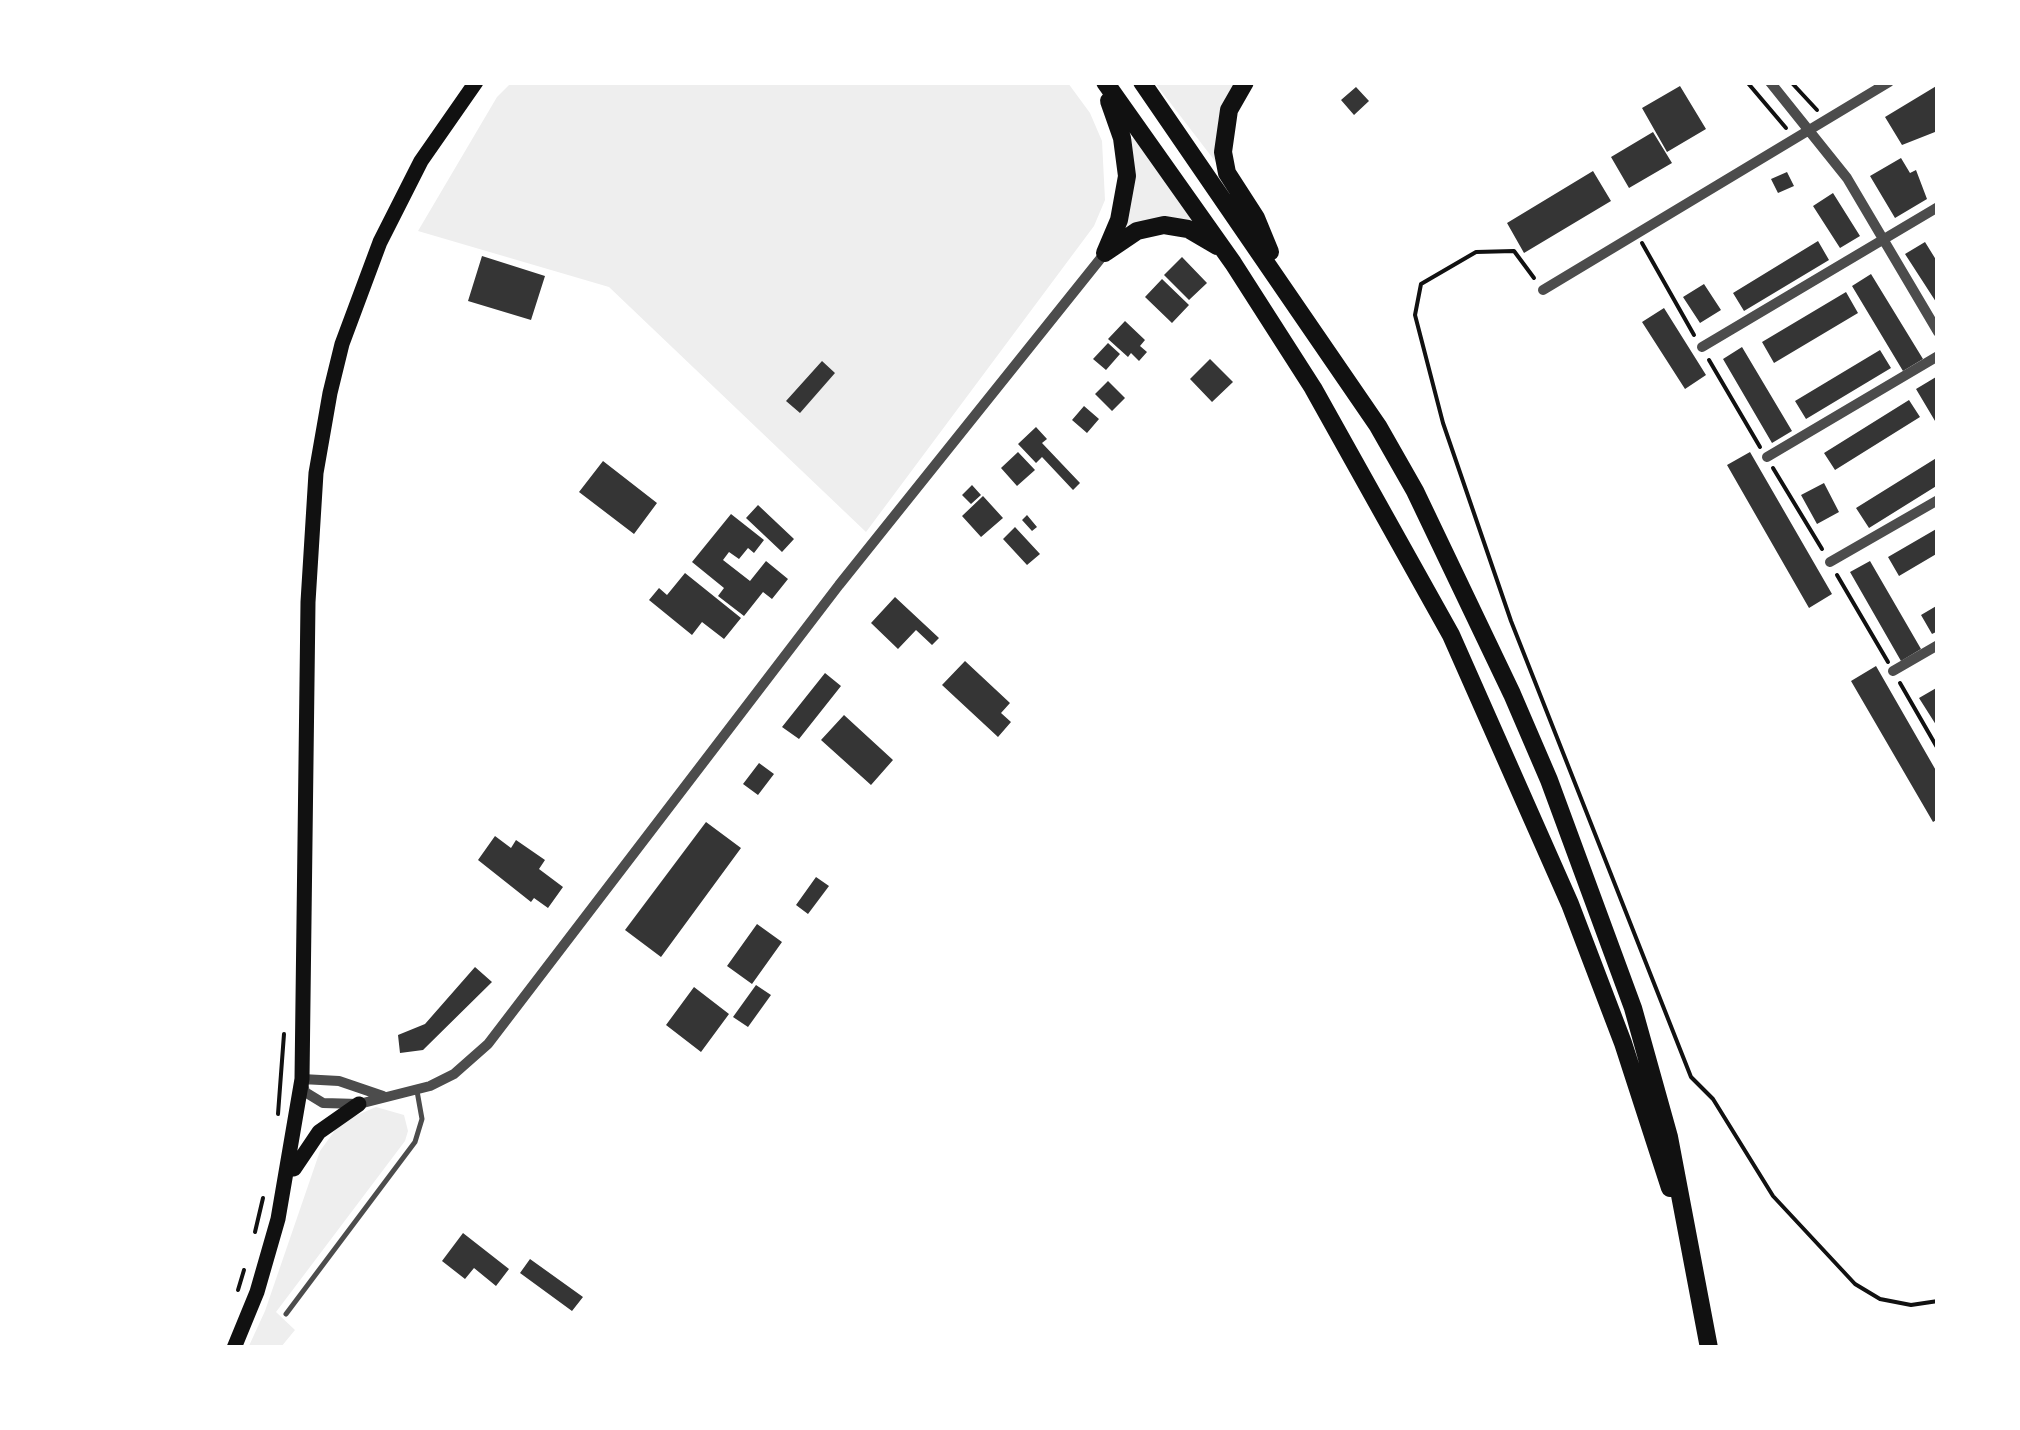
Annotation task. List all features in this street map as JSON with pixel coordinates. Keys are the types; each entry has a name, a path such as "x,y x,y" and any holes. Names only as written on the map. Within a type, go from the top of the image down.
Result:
{"main road":[{"path":"234,1348 257,1292 285,1186 302,1080 308,602 321,437 342,344 380,242 422,161 476,82"},
{"path":"1102,82 1122,138 1127,176 1119,220 1105,253"},
{"path":"1102,82 1234,263 1356,460 1486,708 1610,1008 1690,1251"},
{"path":"1142,82 1273,267 1415,490 1549,780 1633,1008 1669,1137 1709,1348"},
{"path":"1245,82 1229,110 1223,152 1226,173 1256,218 1273,267"},
{"path":"1105,253 1137,231 1164,224 1204,237 1234,263"},
{"path":"285,1186 319,1132 359,1104"}],"street":[{"path":"1770,82 1812,130 1884,238 1938,332"},
{"path":"1542,290 1890,82"},
{"path":"1702,347 1938,207"},
{"path":"383,1096 338,1081 302,1080 305,1092 323,1103 359,1104 417,1090 454,1074 488,1044 839,585 1105,253"},
{"path":"1767,457 1938,356"},
{"path":"1830,562 1938,500"},
{"path":"1893,672 1938,645"}],"lane":[{"path":"286,1314 415,1142 422,1119 417,1090"}],"path":[{"path":"1747,82 1795,139"},
{"path":"1637,235 1938,749"},
{"path":"1542,290 1514,251 1476,252 1421,284 1415,316 1443,423 1524,654 1691,1077 1713,1098 1772,1196 1855,1284 1880,1298 1911,1305 1938,1301"},
{"path":"277,1118 284,1034"},
{"path":"254,1240 266,1185"},
{"path":"238,1292 248,1257"}],"shaded area":[{"path":"511,83 1068,83 1090,113 1102,141 1105,200 1094,226 866,532 609,287 418,231 497,97"},
{"path":"1155,83 1239,83 1218,121 1218,165"},
{"path":"1134,137 1196,225 1160,217 1123,232 1129,141"},
{"path":"376,1107 404,1115 408,1131 405,1141 276,1312 295,1330 281,1347 248,1348 265,1311 320,1151 341,1122"}],"building":[{"path":"1938,85 1935,132 1902,145 1885,117"},
{"path":"1680,86 1706,129 1667,152 1642,108"},
{"path":"1356,87 1369,101 1354,115 1341,100"},
{"path":"1653,132 1672,163 1629,188 1611,157"},
{"path":"1901,158 1910,173 1916,170 1927,199 1895,218 1870,176"},
{"path":"1593,171 1611,201 1524,253 1507,223"},
{"path":"1787,172 1794,186 1778,193 1771,179"},
{"path":"1833,193 1860,236 1840,248 1813,206"},
{"path":"1818,241 1829,260 1744,311 1733,293"},
{"path":"1925,242 1938,263 1938,305 1905,254"},
{"path":"482,256 545,276 531,320 468,301"},
{"path":"1182,257 1207,283 1189,300 1164,275"},
{"path":"1871,274 1923,359 1903,371 1852,286"},
{"path":"1162,279 1189,305 1172,323 1145,297"},
{"path":"1704,284 1721,310 1700,323 1683,297"},
{"path":"1846,292 1858,313 1774,363 1762,342"},
{"path":"1664,308 1706,375 1685,389 1642,322"},
{"path":"1125,321 1145,340 1140,346 1147,352 1139,361 1131,353 1128,357 1108,339"},
{"path":"1108,343 1120,354 1106,370 1093,359"},
{"path":"1742,347 1792,431 1772,443 1723,359"},
{"path":"1880,350 1891,368 1806,419 1795,401"},
{"path":"1210,359 1233,382 1212,402 1190,379"},
{"path":"822,361 835,373 800,413 786,401"},
{"path":"1936,377 1938,381 1938,426 1916,389"},
{"path":"1108,381 1125,398 1112,411 1095,394"},
{"path":"1909,400 1920,417 1835,470 1824,453"},
{"path":"1084,406 1099,419 1087,433 1072,420"},
{"path":"1036,427 1047,439 1042,443 1080,483 1073,490 1042,457 1036,463 1018,444"},
{"path":"1018,452 1035,470 1017,486 1001,468"},
{"path":"1750,452 1832,594 1809,608 1727,465"},
{"path":"1938,457 1938,485 1869,528 1856,508"},
{"path":"603,461 657,503 634,534 579,492"},
{"path":"1824,483 1839,512 1817,524 1801,495"},
{"path":"972,485 981,495 971,504 962,495"},
{"path":"983,496 1003,518 981,537 962,516"},
{"path":"758,505 794,539 782,552 746,518"},
{"path":"731,514 764,540 754,553 748,548 739,559 729,552 723,560 750,581 766,561 788,579 772,599 763,592 744,616 718,596 724,588 692,562"},
{"path":"1027,515 1037,527 1032,531 1022,520"},
{"path":"1015,527 1040,554 1027,565 1003,539"},
{"path":"1938,528 1938,553 1899,576 1888,557"},
{"path":"1870,561 1921,649 1901,661 1850,572"},
{"path":"685,573 741,618 724,639 702,622 692,635 649,600 659,588 667,595"},
{"path":"895,597 939,638 932,645 916,630 898,649 871,623"},
{"path":"1938,605 1938,631 1932,634 1921,615"},
{"path":"965,661 1010,703 1001,713 1011,722 998,737 942,685"},
{"path":"1876,666 1938,774 1938,819 1933,822 1851,681"},
{"path":"825,673 841,686 799,739 782,727"},
{"path":"1938,687 1938,728 1919,698"},
{"path":"844,715 893,760 871,785 821,740"},
{"path":"759,763 774,774 758,795 743,784"},
{"path":"706,822 741,848 661,957 625,930"},
{"path":"495,836 511,848 516,840 545,860 539,869 563,887 548,908 534,898 531,902 478,860"},
{"path":"816,877 829,886 808,914 796,905"},
{"path":"757,924 782,942 752,984 727,966"},
{"path":"475,967 492,982 423,1050 400,1053 398,1035 425,1024"},
{"path":"756,985 771,995 748,1027 733,1017"},
{"path":"694,987 729,1014 701,1052 666,1025"},
{"path":"463,1233 509,1269 496,1286 474,1268 465,1279 442,1261"},
{"path":"530,1259 583,1297 572,1311 520,1273"}]}
